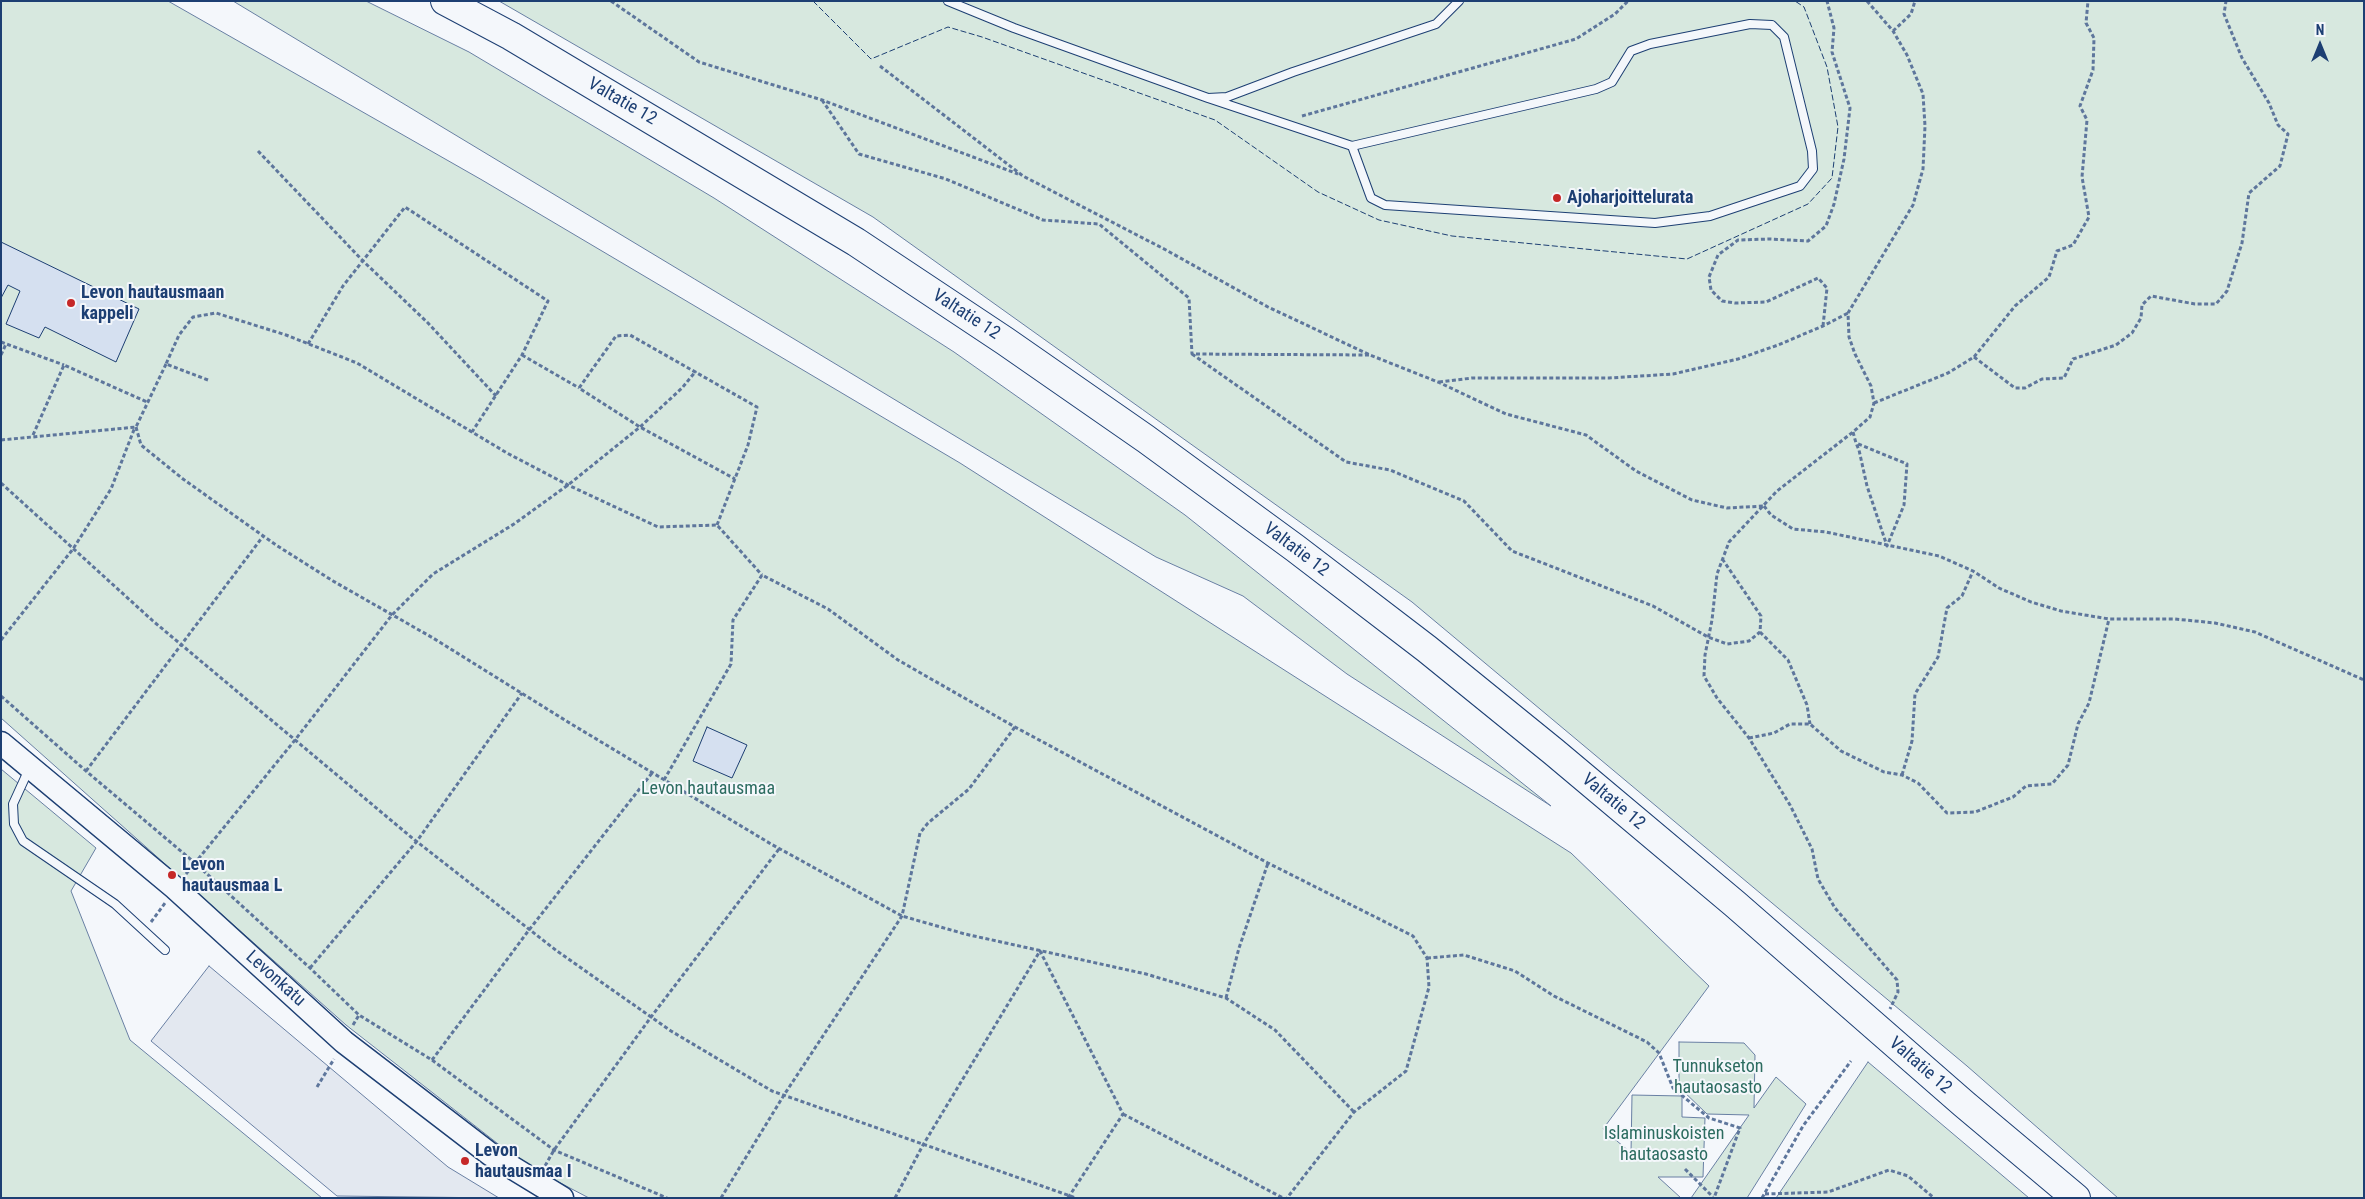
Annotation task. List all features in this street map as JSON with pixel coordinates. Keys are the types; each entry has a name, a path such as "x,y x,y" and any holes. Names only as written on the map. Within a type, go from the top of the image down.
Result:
{"highway":[{"name":"Valtatie 12","path":"445,1 544,56 856,242 1005,341 1154,444 1427,649 1547,746 1742,910 1964,1104 2076,1198"}],"main road":[{"name":"Levonkatu","path":"1,743 175,888 344,1042 490,1154 562,1198"}],"lane":[{"path":"948,1 1014,28 1208,98 1352,146 1596,89 1612,82 1632,51 1650,44 1750,24 1772,25 1784,37 1812,151 1813,169 1800,186 1710,216 1655,223 1385,205 1371,198 1352,146"},
{"path":"1208,98 1227,97 1293,72 1436,24 1458,1"},
{"path":"30,767 13,804 14,824 22,840 115,904 166,950"}],"path":[{"path":"611,1 699,62 822,100 1023,176 1166,250 1268,307 1370,355 1438,382 1506,414 1586,435 1636,471 1692,500 1727,508 1764,506"},
{"path":"1280,122 1576,39 1615,14 1628,1"},
{"path":"1823,326 1827,288 1818,278 1766,302 1735,303 1722,301 1711,290 1709,278 1718,255 1738,240 1768,238 1808,241 1826,226 1834,204 1844,159 1850,108 1832,52 1834,28 1827,1"},
{"path":"1438,382 1472,378 1609,378 1673,374 1738,359 1823,326 1848,313 1913,205 1923,169 1925,126 1923,94 1907,55 1893,31 1867,1"},
{"path":"1893,31 1911,14 1915,1"},
{"path":"1874,403 1948,373 1974,357 2015,306 2049,276 2057,251 2073,245 2089,217 2082,177 2087,120 2080,106 2093,70 2094,38 2086,23 2088,1"},
{"path":"1974,357 2015,388 2025,388 2042,379 2064,378 2073,359 2116,345 2132,333 2141,318 2142,305 2151,296 2195,304 2216,304 2227,291 2242,243 2249,193 2280,166 2288,134 2278,124 2269,103 2242,58 2224,14 2226,1"},
{"path":"880,66 1023,176"},
{"path":"822,100 859,154 946,179 1043,220 1099,224 1189,298 1192,354"},
{"path":"258,151 363,261 428,323 496,396"},
{"path":"308,344 344,286 405,208 548,301 522,355 472,432"},
{"path":"1,640 73,550 111,489 147,402 179,335 193,317 216,313 308,344 356,363 472,432 568,485 658,527 717,525 762,575 828,609 898,660 1015,727 1268,863 1413,936 1427,958 1429,987 1406,1071 1354,1112 1288,1198"},
{"path":"1848,313 1849,337 1855,354 1872,386 1874,403 1870,417 1777,491 1729,542 1717,574 1704,676 1717,698 1749,738 1790,805 1812,849 1818,879 1835,908 1897,980 1898,992 1890,1010"},
{"path":"579,388 616,336 630,335 758,408 748,445 717,525"},
{"path":"1,342 64,365 147,402"},
{"path":"1,355 6,344"},
{"path":"1192,354 1370,355"},
{"path":"1192,354 1346,462 1390,470 1464,501 1512,551 1653,606 1708,637 1727,644 1749,641 1760,632 1761,616 1723,559"},
{"path":"522,355 579,388 640,427 735,479"},
{"path":"166,364 208,380"},
{"path":"33,436 64,365"},
{"path":"145,931 175,888 295,740 392,615 433,574 514,524 568,485 640,427 682,388 696,371"},
{"path":"1,440 136,427"},
{"path":"136,427 141,445 183,479 325,576 779,849 902,916 965,934 1146,974 1226,998 1275,1030 1354,1112"},
{"path":"1853,432 1887,546"},
{"path":"1856,443 1907,464 1904,505 1887,546"},
{"path":"1,483 73,550 182,646 417,842 557,951 651,1017 772,1091 1076,1198"},
{"path":"1764,506 1772,515 1793,529 1826,532 1939,556 1973,571 1999,588 2031,602 2061,611 2109,620 2175,620 2215,623 2255,632 2364,680"},
{"path":"86,772 264,535"},
{"path":"1902,775 1912,741 1915,694 1938,658 1947,608 1962,596 1973,571"},
{"path":"664,780 731,664 733,620 762,575"},
{"path":"1760,632 1788,660 1807,705 1810,724 1840,751 1884,772 1902,775 1918,783 1947,813 1975,812 2013,797 2026,786 2052,784 2068,766 2078,724 2089,703 2109,620"},
{"path":"310,968 417,842 522,693"},
{"path":"1,696 86,772 195,864 359,1015 432,1060 554,1150 667,1198"},
{"path":"1749,738 1774,734 1790,724 1810,724"},
{"path":"721,1198 784,1095 902,916 920,833 928,823 969,789 1015,727"},
{"path":"432,1060 529,930 652,773"},
{"path":"535,1182 554,1150 651,1017 779,849"},
{"path":"1226,998 1239,948 1268,863"},
{"path":"1040,951 1123,1114 1283,1198"},
{"path":"895,1198 923,1145 1040,951"},
{"path":"1427,958 1464,955 1515,971 1554,996 1647,1042 1659,1052 1673,1088 1709,1118 1740,1128 1714,1197 1684,1169"},
{"path":"1764,1196 1803,1126 1851,1061"},
{"path":"1069,1196 1123,1114"},
{"path":"1764,1196 1828,1192 1889,1170 1908,1176 1934,1198"}],"green space":[{"name":"Levon hautausmaa","path":"1,1 168,1 482,180 960,463 1571,853 1709,986 1603,1129 1631,1153 1632,1095 1682,1096 1682,1117 1705,1118 1703,1177 1658,1177 1681,1198 589,1198 547,1176 502,1147 346,1025 1,718"},
{"path":"233,1 366,1 469,52 714,198 954,352 1185,515 1551,806 1347,674 1243,596 1156,557"},
{"path":"499,1 2364,1 2364,1198 2118,1198 1967,1066 1412,602 873,217"},
{"path":"1,769 96,848 71,891 130,1040 322,1198 1,1198"},
{"name":"Tunnukseton hautaosasto","path":"1679,1042 1744,1043 1755,1055 1754,1108 1776,1077 1806,1104 1747,1198 1691,1198 1749,1115 1707,1114 1679,1087"},
{"path":"1868,1062 2029,1198 1776,1198"}],"shaded area":[{"path":"209,966 448,1167 499,1198 337,1196 151,1041"}],"building":[{"name":"Levon hautausmaan kappeli","path":"1,242 139,309 116,362 45,327 39,338 6,324 20,291 8,285 1,298"},
{"path":"707,727 747,745 732,778 693,761"}],"fence":[{"path":"813,1 871,59 948,27 982,37 1215,120 1318,192 1379,220 1452,236 1687,259 1808,204 1832,178 1838,127 1827,67 1804,7 1795,1"}],"place":[{"name":"Ajoharjoittelurata","path":"1557,198"},
{"name":"Levon hautausmaan kappeli","path":"71,303"},
{"name":"Levon hautausmaa L","path":"172,875"},
{"name":"Levon hautausmaa I","path":"465,1161"}],"park label":[{"name":"Islaminuskoisten hautaosasto","path":"1664,1144"}]}
